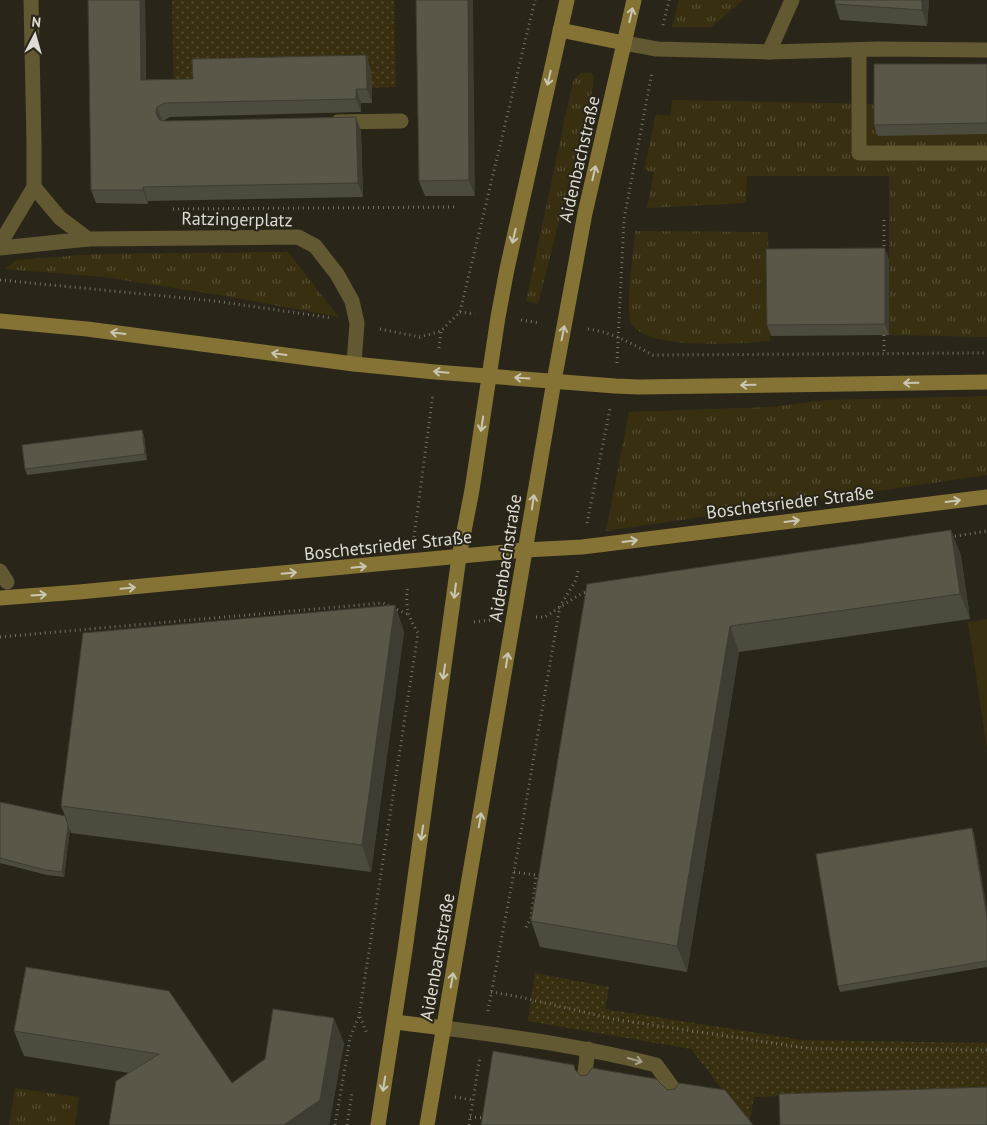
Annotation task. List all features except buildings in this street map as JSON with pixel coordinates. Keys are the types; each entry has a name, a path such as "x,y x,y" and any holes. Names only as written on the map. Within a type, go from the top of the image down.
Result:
{"main road":[{"name":"Aidenbachstraße","path":"378,1125 395,1022 459,557 472,490 489,376 507,269 567,0"},
{"name":"Aidenbachstraße","path":"427,1125 554,381 585,213 634,0"},
{"path":"560,30 624,43"},
{"path":"0,322 87,328 354,364 615,386 987,382"},
{"name":"Boschetsrieder Straße","path":"0,598 525,550 582,547 987,497"},
{"path":"395,1022 444,1028"}],"street":[{"path":"0,244 34,188 30,0"},
{"path":"769,52 792,0"},
{"path":"624,43 657,49 769,52 987,50"},
{"path":"859,50 859,153 987,153"},
{"path":"324,122 401,121"},
{"path":"34,188 60,218 88,239"},
{"name":"Ratzingerplatz","path":"0,248 88,239 298,237 315,246 337,274 352,301 357,323 354,364"},
{"path":"444,1028 588,1049 656,1065 672,1087"},
{"path":"585,1072 588,1049"}],"path":[{"path":"0,280 215,301 290,311 420,337 441,332 460,312 491,178 536,0"},
{"path":"669,0 657,49 624,219 615,386 576,580 560,606 514,872 491,992 613,1019 812,1049 987,1050"},
{"path":"173,209 456,207"},
{"path":"884,220 884,259"},
{"path":"286,315 290,311"},
{"path":"336,1125 350,1038 359,1016 418,633 407,614 406,597 441,332"},
{"path":"884,335 884,353"},
{"path":"619,338 653,355 987,353"},
{"path":"948,537 987,531"},
{"path":"560,606 582,593 592,592"},
{"path":"0,637 383,603 407,614"},
{"path":"400,617 407,614"},
{"path":"193,620 201,624"},
{"path":"514,872 536,875 531,918 525,929"},
{"path":"531,918 533,924"},
{"path":"347,1125 352,1093"},
{"path":"467,1125 470,1117 488,1118"}],"green space":[{"path":"172,0 394,0 396,87 174,94"},
{"path":"679,0 743,0 711,27 672,27"},
{"path":"581,73 590,73 594,76 593,87 538,304 526,301 573,81"},
{"path":"672,100 878,104 987,133 987,337 889,335 889,176 747,176 746,203 647,208 654,172 644,170 656,114 670,116"},
{"path":"635,231 768,232 770,341 695,344 654,338 640,332 631,322 629,315 629,292"},
{"path":"288,252 339,317 225,296 104,277 4,269 17,260 97,254"},
{"path":"987,396 987,475 606,531 629,412 771,407 827,400"},
{"path":"987,619 987,749 968,622"},
{"path":"535,973 609,987 605,1009 803,1040 987,1043 987,1087 754,1097 749,1124 691,1049 528,1021"},
{"path":"15,1088 79,1097 75,1125 9,1125"}]}
